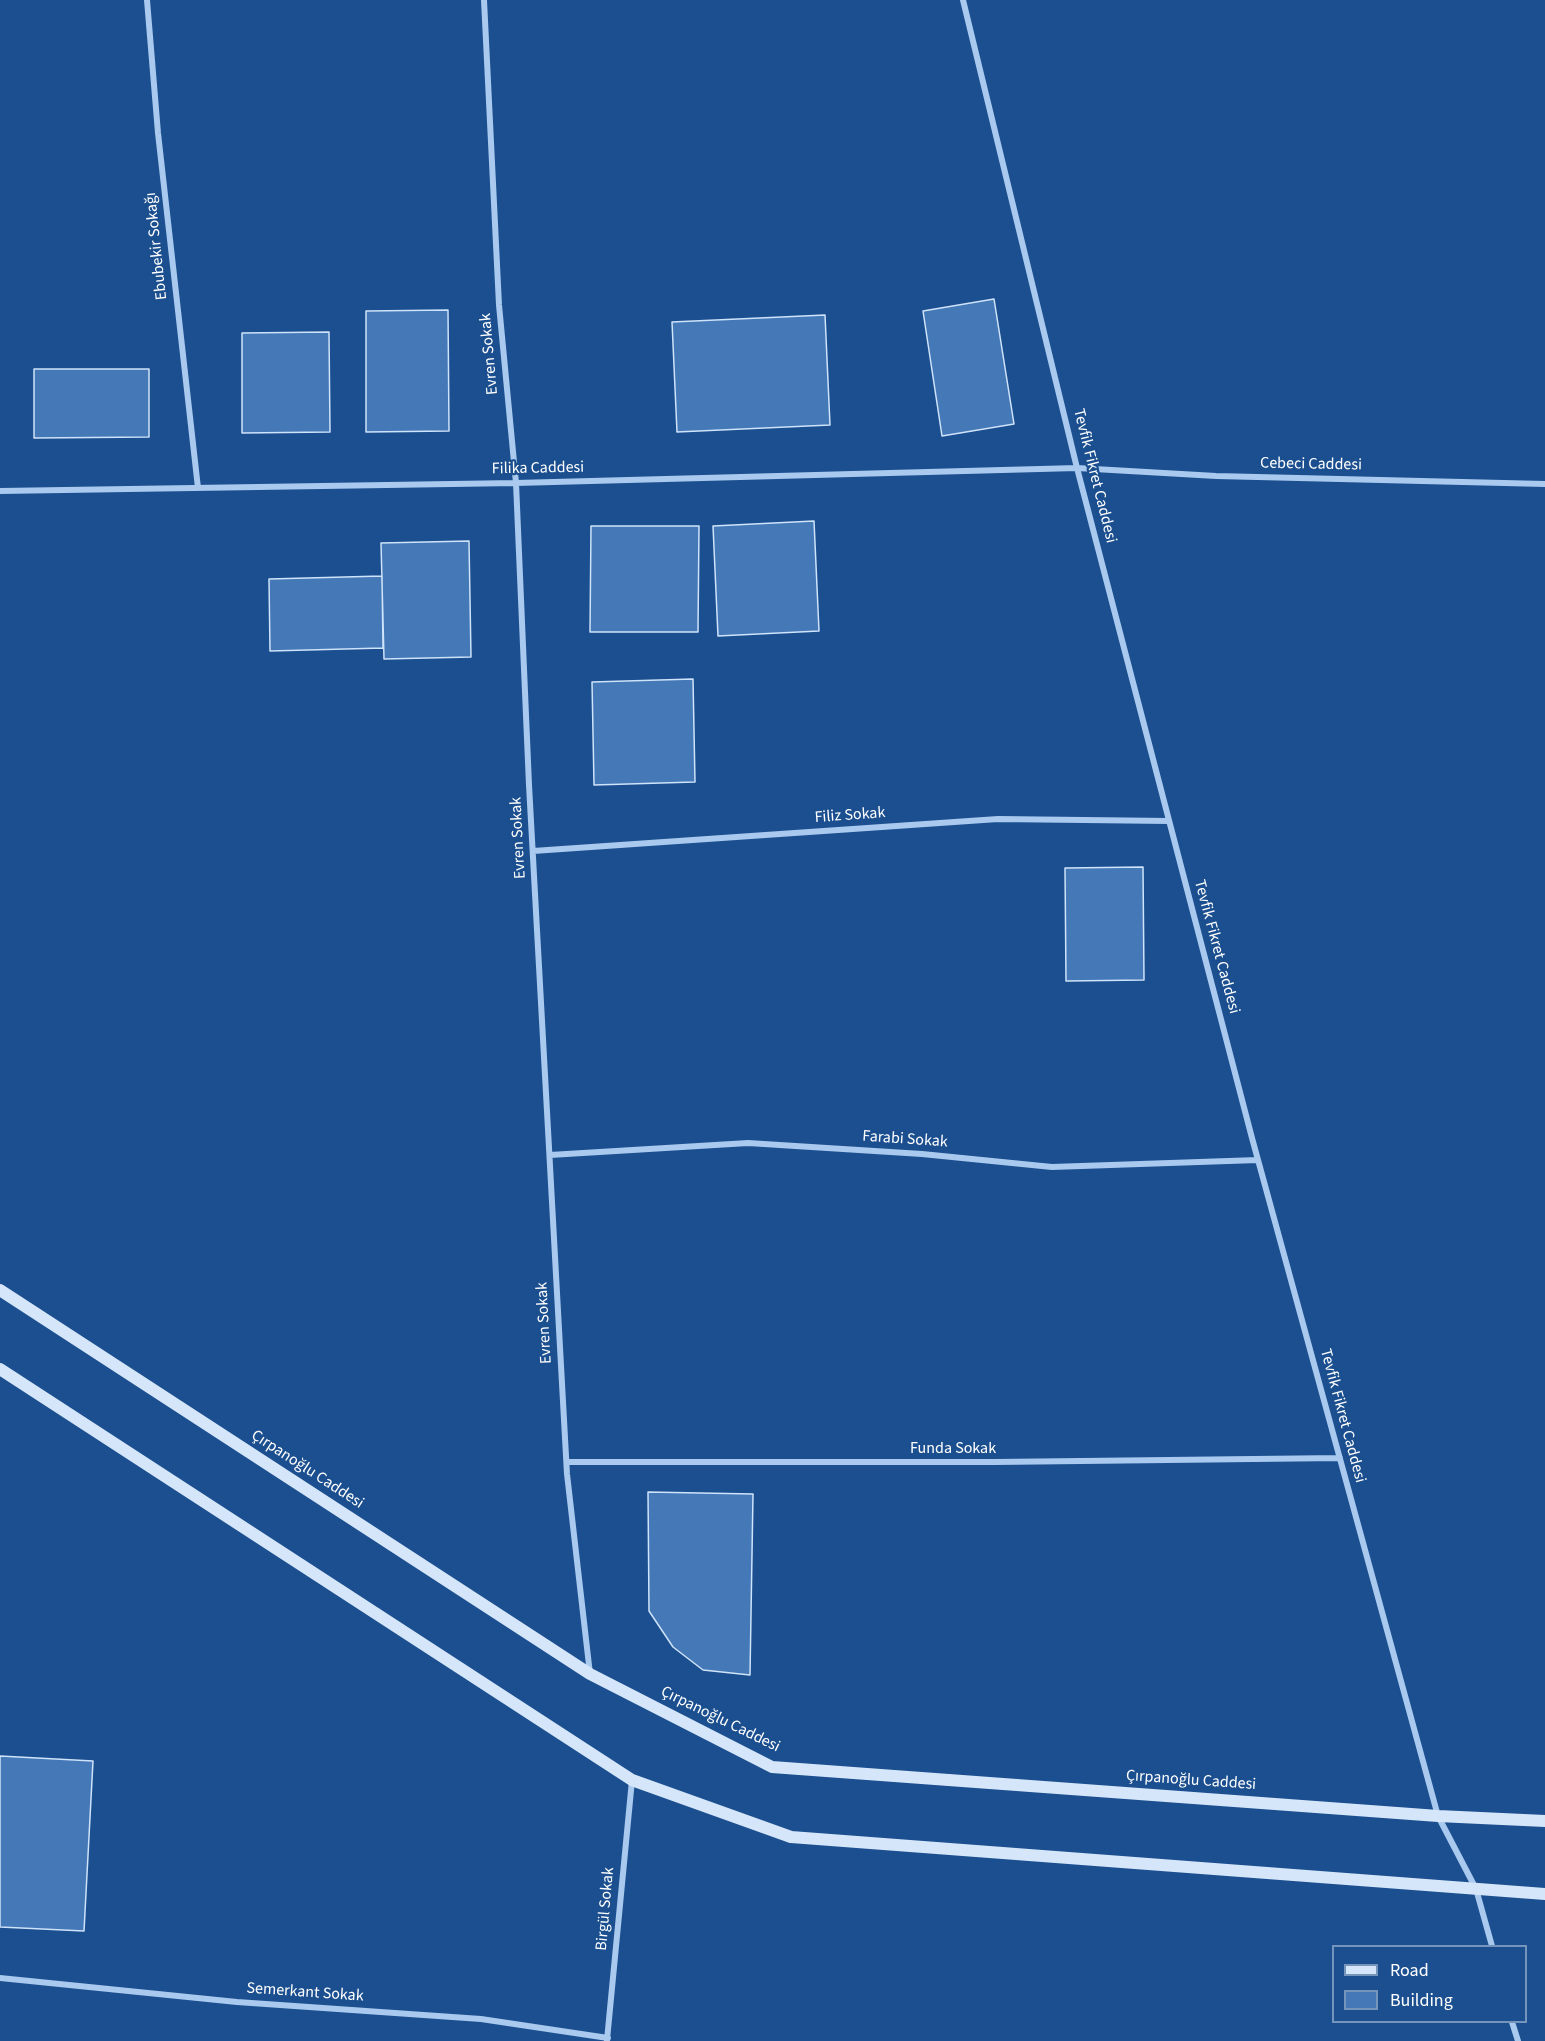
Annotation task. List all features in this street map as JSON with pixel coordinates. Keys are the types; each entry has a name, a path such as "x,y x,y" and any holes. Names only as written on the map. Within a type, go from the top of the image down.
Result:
{"main road":[{"name":"Çırpanoğlu Caddesi","path":"0,1290 590,1674 772,1767 1438,1816 1545,1821"},
{"path":"0,1369 632,1780 791,1836 1545,1894"}],"street":[{"name":"Ebubekir Sokağı","path":"147,0 158,133 198,488"},
{"name":"Evren Sokak","path":"484,0 499,305 516,483 533,850 567,1462 590,1674"},
{"name":"Tevfik Fikret Caddesi","path":"963,0 1077,468 1258,1160 1438,1816 1476,1889 1491,1945"},
{"name":"Filika Caddesi","path":"0,491 516,483 1077,468"},
{"name":"Cebeci Caddesi","path":"1077,468 1216,476 1545,484"},
{"name":"Filiz Sokak","path":"533,850 998,819 1169,821"},
{"name":"Farabi Sokak","path":"550,1155 748,1143 922,1154 1052,1167 1258,1160"},
{"name":"Funda Sokak","path":"567,1462 995,1462 1340,1458"},
{"name":"Birgül Sokak","path":"608,2039 632,1780"},
{"name":"Semerkant Sokak","path":"0,1978 237,2002 481,2019 608,2039"},
{"path":"1512,2023 1518,2041"}],"building":[{"path":"994,299 1014,424 942,436 923,311"},
{"path":"448,310 449,431 366,432 366,311"},
{"path":"825,315 830,425 677,432 672,322"},
{"path":"329,332 330,432 242,433 242,333"},
{"path":"34,369 149,369 149,437 34,438"},
{"path":"814,521 819,631 718,636 713,526"},
{"path":"591,526 699,526 698,632 590,632"},
{"path":"469,541 471,657 384,659 381,543"},
{"path":"382,576 383,648 270,651 269,579"},
{"path":"693,679 695,782 594,785 592,682"},
{"path":"1143,867 1144,980 1066,981 1065,868"},
{"path":"648,1492 753,1494 750,1675 703,1670 673,1647 649,1611"},
{"path":"0,1756 93,1761 84,1931 0,1927"}]}
